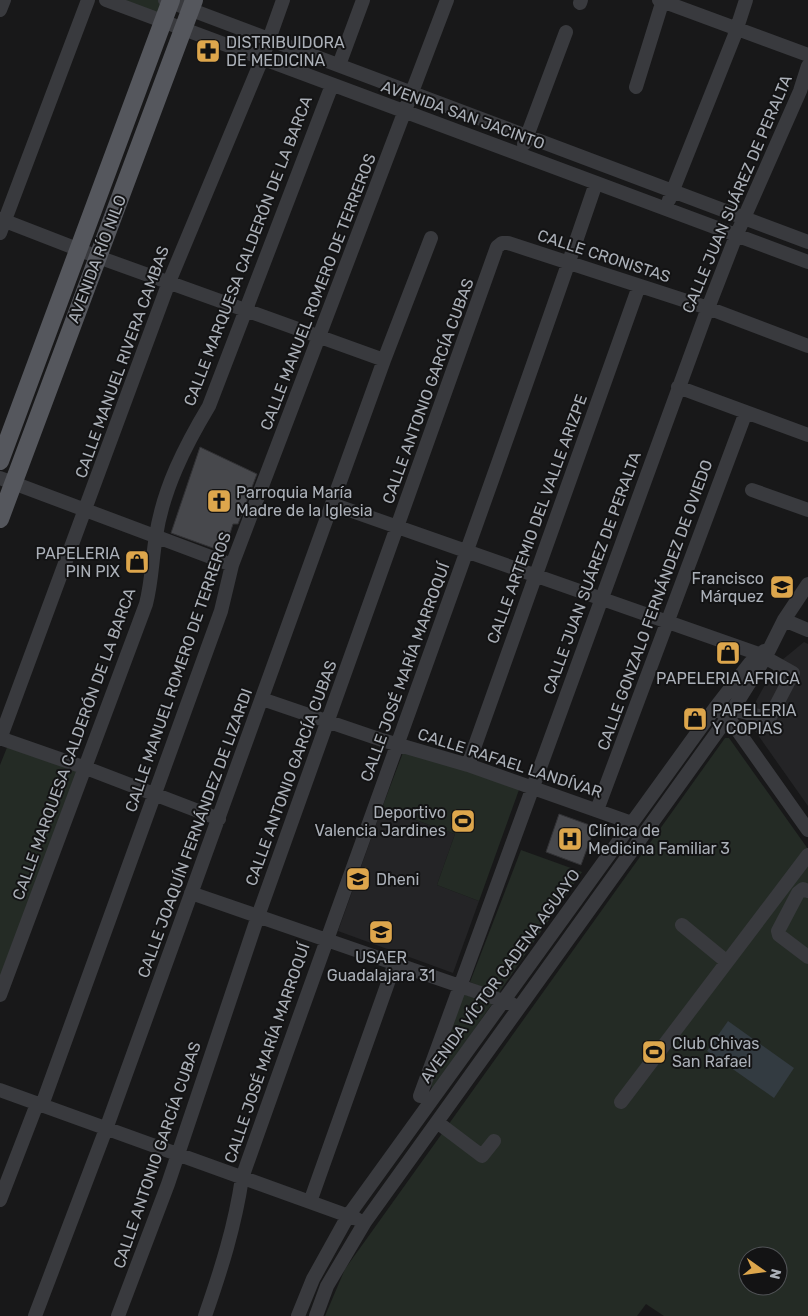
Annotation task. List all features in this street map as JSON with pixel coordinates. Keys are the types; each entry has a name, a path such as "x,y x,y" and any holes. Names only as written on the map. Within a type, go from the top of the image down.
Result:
{"main road":[{"name":"AVENIDA RÍO NILO","path":"0,461 163,23 169,1"},
{"name":"AVENIDA RÍO NILO","path":"0,519 6,480 98,257 192,5"}],"street":[{"path":"0,10 4,0"},
{"path":"88,0 2,224 78,249 384,360"},
{"name":"AVENIDA SAN JACINTO","path":"106,0 163,23 332,84 808,262"},
{"name":"CALLE MANUEL RIVERA CAMBAS","path":"0,739 86,511 169,282 262,59 283,0"},
{"path":"339,65 363,0"},
{"name":"CALLE MANUEL ROMERO DE TERREROS","path":"0,1200 40,1105 221,611 232,565 321,337 447,0"},
{"path":"636,87 662,0 808,55"},
{"path":"665,210 737,28 746,0"},
{"name":"AVENIDA SAN JACINTO","path":"169,1 192,5 269,40 808,242"},
{"path":"520,155 566,32"},
{"name":"CALLE JUAN SUÁREZ DE PERALTA","path":"420,1096 678,387 736,236 800,91 808,66"},
{"name":"CALLE MARQUESA CALDERÓN DE LA BARCA","path":"0,995 146,604 152,576 156,536 178,463 186,444 209,406 332,84"},
{"name":"CALLE JOSÉ MARÍA MARROQUÍ","path":"205,1316 236,1217 242,1178 467,551 596,184"},
{"name":"CALLE JOAQUÍN FERNÁNDEZ DE LIZARDI","path":"35,1316 106,1128 384,360 431,238"},
{"name":"CALLE CRONISTAS","path":"502,243 508,243 708,308 808,346"},
{"name":"CALLE ANTONIO GARCÍA CUBAS","path":"118,1316 166,1191 258,916 498,248 502,243"},
{"name":"CALLE ARTEMIO DEL VALLE ARIZPE","path":"468,765 639,286"},
{"path":"678,387 808,436"},
{"name":"CALLE GONZALO FERNÁNDEZ DE OVIEDO","path":"597,810 746,412"},
{"path":"6,480 232,565"},
{"path":"752,490 808,510"},
{"path":"332,504 668,622 765,653 793,673 769,720 730,713 715,708"},
{"name":"AVENIDA VÍCTOR CADENA AGUAYO","path":"316,1316 327,1286 365,1222 730,713 784,620 808,584"},
{"path":"784,620 808,630"},
{"name":"AVENIDA VÍCTOR CADENA AGUAYO","path":"298,1316 313,1279 348,1216 715,708 765,653"},
{"name":"CALLE RAFAEL LANDÍVAR","path":"262,699 328,723 468,765 632,822"},
{"path":"730,713 808,830"},
{"path":"0,739 86,768 218,819"},
{"path":"621,1102 808,855"},
{"path":"808,891 803,889 798,893 778,931 779,935 808,957"},
{"path":"191,893 520,1006"},
{"path":"682,924 727,962"},
{"path":"310,1202 395,963"},
{"path":"0,1090 365,1222"},
{"path":"437,1122 482,1156 494,1141"}],"shaded area":[{"path":"109,0 161,0 162,21"},
{"path":"804,642 808,644 808,806 753,728 751,721 756,701 776,665"},
{"name":"Club Chivas San Rafael","path":"725,738 729,738 808,849 808,1316 664,1316 646,1304 637,1316 325,1316 345,1269"},
{"path":"8,745 81,770 0,983 0,765"},
{"name":"Deportivo Valencia Jardines","path":"404,750 520,787 479,901 437,885 455,834 382,808"},
{"path":"382,808 455,834 437,885 479,901 453,973 338,931"},
{"path":"521,850 582,872 498,994 470,982"},
{"path":"463,994 492,1004 432,1091 430,1076"},
{"path":"728,1021 794,1068 774,1098 707,1051"}],"building":[{"name":"Parroquia María Madre de la Iglesia","path":"200,447 257,474 238,524 233,524 224,552 171,533"},
{"name":"Clínica de Medicina Familiar 3","path":"559,814 595,827 581,865 546,852"}],"place":[{"name":"DISTRIBUIDORA DE MEDICINA","path":"208,51"},
{"name":"Parroquia María Madre de la Iglesia","path":"219,501"},
{"name":"PAPELERIA PIN PIX","path":"137,562"},
{"name":"Francisco Márquez","path":"782,587"},
{"name":"PAPELERIA AFRICA","path":"728,653"},
{"name":"PAPELERIA Y COPIAS","path":"695,719"},
{"name":"Deportivo Valencia Jardines","path":"463,821"},
{"name":"Clínica de Medicina Familiar 3","path":"570,839"},
{"name":"Dheni","path":"358,879"},
{"name":"USAER Guadalajara 31","path":"381,932"},
{"name":"Club Chivas San Rafael","path":"654,1052"}]}
